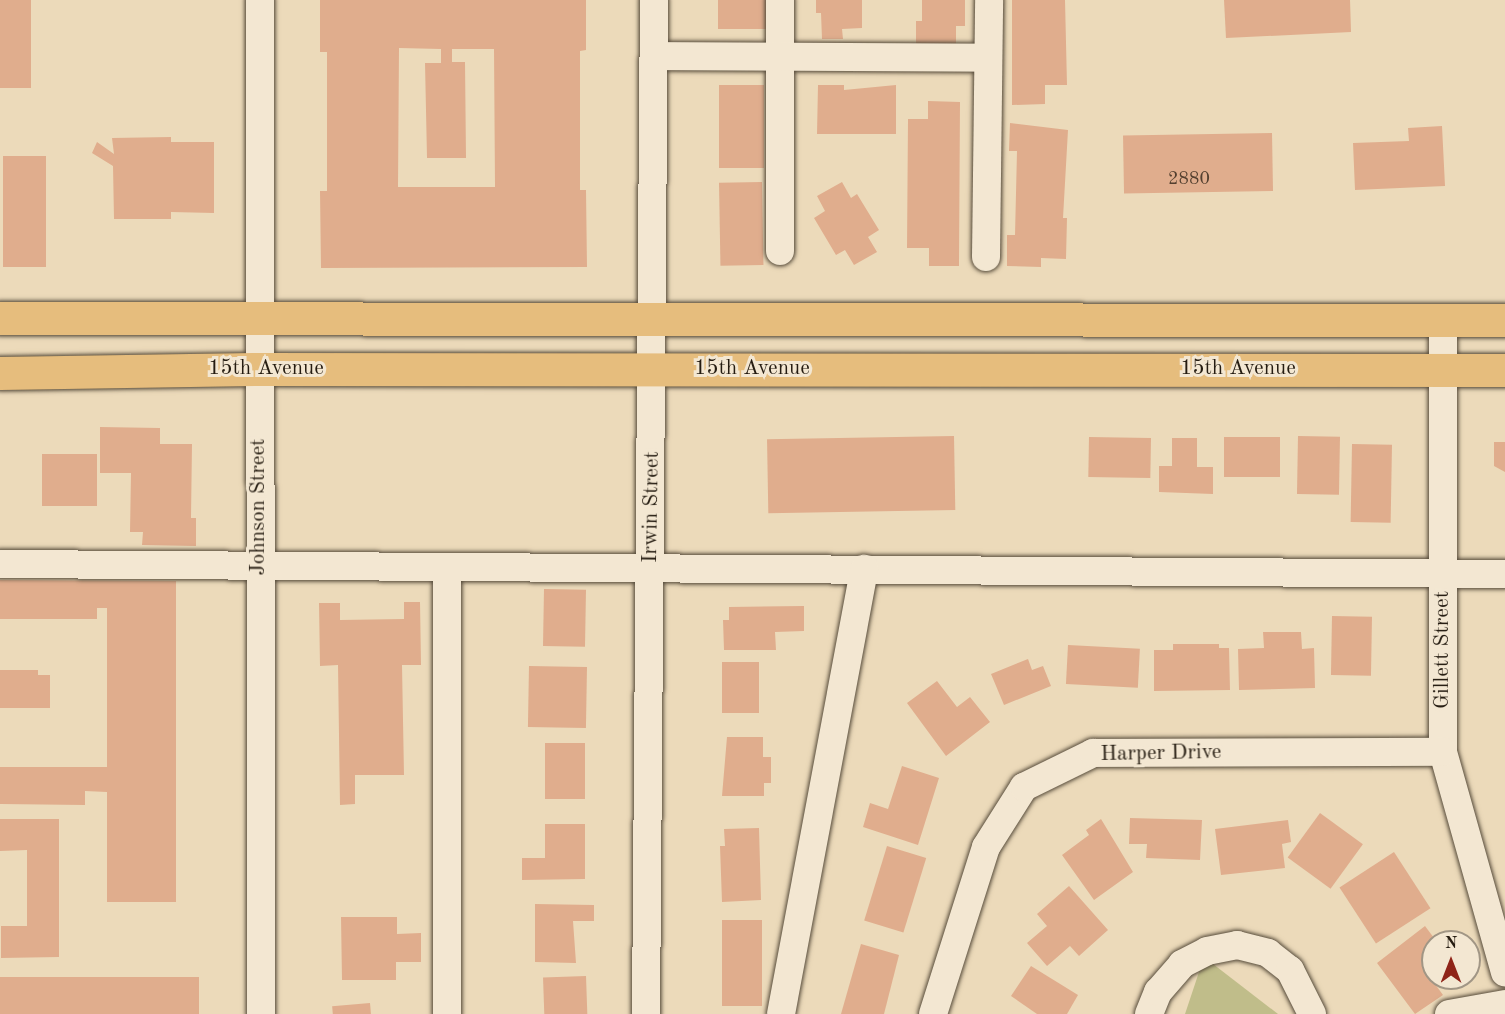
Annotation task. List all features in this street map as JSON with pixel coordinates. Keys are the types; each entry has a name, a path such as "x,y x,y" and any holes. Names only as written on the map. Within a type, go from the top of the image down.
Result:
{"main road":[{"path":"0,318 1505,320"},
{"name":"15th Avenue","path":"0,373 258,369 1505,370"}],"street":[{"name":"Johnson Street","path":"260,0 258,369 261,1014"},
{"name":"Irwin Street","path":"646,1014 653,369 654,0"},
{"path":"780,0 780,251"},
{"path":"986,257 989,0"},
{"path":"654,56 987,58"},
{"name":"Gillett Street","path":"1443,320 1443,752 1505,972"},
{"path":"0,564 259,569 447,567 1505,574"},
{"path":"447,567 447,1014"},
{"path":"781,1014 864,569"},
{"name":"Harper Drive","path":"933,1014 986,847 1024,787 1093,753 1443,752"},
{"path":"1149,1014 1158,992 1182,964 1207,951 1237,945 1268,952 1290,970 1312,1014"},
{"path":"1449,1014 1505,1004"}],"shaded area":[{"path":"1204,957 1278,1014 1185,1014"}],"building":[{"path":"0,0 31,0 31,88 0,88"},
{"path":"320,0 586,0 586,50 580,51 580,190 586,190 587,267 321,268 320,191 327,191 327,52 320,52","holes":["399,48 441,49 441,63 425,63 427,158 466,158 465,62 452,62 452,49 494,49 495,187 398,187"]},
{"path":"718,0 766,0 766,29 718,29"},
{"path":"816,0 862,0 862,28 842,29 843,39 822,39 821,13 816,13"},
{"path":"922,0 965,0 965,26 956,26 956,51 916,51 916,21 922,21"},
{"path":"1012,0 1065,0 1067,85 1045,85 1045,104 1012,105"},
{"path":"1224,0 1350,0 1351,32 1226,38"},
{"path":"719,85 764,85 764,168 719,168"},
{"path":"818,85 844,85 844,90 896,85 896,134 817,134"},
{"path":"928,101 960,102 959,266 929,266 929,248 907,248 908,119 928,119"},
{"path":"1010,123 1068,130 1063,218 1067,218 1066,259 1041,258 1041,267 1007,266 1007,235 1015,235 1017,151 1009,151"},
{"path":"1442,126 1445,186 1355,190 1353,143 1409,141 1408,128"},
{"path":"1272,133 1273,191 1124,194 1123,136"},
{"path":"171,137 171,142 214,142 214,213 171,212 171,219 114,219 113,166 92,153 97,142 114,154 112,138"},
{"path":"3,156 46,156 46,267 3,267"},
{"path":"762,182 763,265 720,266 719,183"},
{"path":"842,182 851,198 857,194 879,230 868,237 877,252 854,265 845,250 836,255 814,218 825,211 817,196"},
{"path":"100,427 160,428 160,444 192,444 191,518 196,518 196,546 142,545 143,532 130,532 131,473 100,473"},
{"path":"954,436 955,510 768,513 767,439"},
{"path":"1298,436 1340,437 1339,495 1297,494"},
{"path":"1089,437 1151,438 1150,478 1088,477"},
{"path":"1224,437 1280,437 1280,477 1224,477"},
{"path":"1172,438 1197,438 1197,467 1213,467 1213,494 1159,492 1159,466 1172,466"},
{"path":"1494,442 1505,442 1505,472 1494,466"},
{"path":"1352,444 1392,445 1391,523 1351,522"},
{"path":"42,454 97,454 97,506 42,506"},
{"path":"0,580 176,581 176,902 107,902 107,792 85,791 85,805 0,804 0,767 107,767 107,608 97,608 97,619 0,619"},
{"path":"544,589 586,590 585,647 543,646"},
{"path":"404,602 420,602 421,665 402,665 404,775 355,775 355,804 340,805 338,665 320,666 319,603 340,603 340,620 404,619"},
{"path":"804,606 804,631 775,632 776,650 724,650 723,620 729,620 729,607"},
{"path":"1332,616 1372,617 1371,676 1331,675"},
{"path":"1263,632 1301,632 1302,649 1314,648 1315,688 1239,690 1238,649 1264,648"},
{"path":"1173,644 1219,644 1219,648 1229,648 1230,690 1154,691 1154,650 1173,650"},
{"path":"1068,645 1140,649 1138,688 1066,684"},
{"path":"1028,659 1032,670 1043,666 1051,686 1004,705 991,674"},
{"path":"722,662 759,662 759,713 722,713"},
{"path":"529,666 587,667 586,728 528,727"},
{"path":"0,670 38,670 38,675 50,675 50,708 0,708"},
{"path":"937,681 957,707 970,697 990,722 946,756 907,703"},
{"path":"727,737 763,737 763,757 771,757 771,783 764,783 764,796 722,796"},
{"path":"545,743 585,743 585,799 545,799"},
{"path":"902,766 939,778 918,845 863,827 870,803 888,809"},
{"path":"1320,813 1363,844 1331,889 1288,857"},
{"path":"1130,818 1202,820 1200,860 1146,858 1147,844 1129,844"},
{"path":"0,819 59,819 59,957 1,958 1,926 27,926 27,850 0,851"},
{"path":"1101,819 1133,872 1094,900 1062,855 1089,835 1086,830"},
{"path":"1288,820 1291,842 1282,844 1285,868 1221,875 1215,829"},
{"path":"545,824 585,824 585,879 522,880 522,858 545,858"},
{"path":"759,828 761,900 722,902 720,846 725,846 724,829"},
{"path":"887,846 926,858 903,933 864,921"},
{"path":"1394,852 1430,908 1376,944 1339,887"},
{"path":"1069,886 1108,930 1079,956 1070,946 1047,966 1027,943 1047,926 1037,914"},
{"path":"535,904 594,905 594,921 573,921 576,963 535,962"},
{"path":"341,917 397,917 397,934 421,933 421,962 396,962 396,980 342,980"},
{"path":"722,920 762,920 762,1006 722,1006"},
{"path":"1425,926 1428,930 1421,930 1421,990 1439,990 1443,995 1415,1014 1377,963"},
{"path":"861,944 899,955 884,1014 841,1014"},
{"path":"1031,966 1078,995 1067,1014 1037,1014 1011,996"},
{"path":"586,976 587,1014 544,1014 543,978"},
{"path":"0,977 199,977 199,1014 0,1014"},
{"path":"370,1003 371,1014 333,1014 332,1006"}]}
